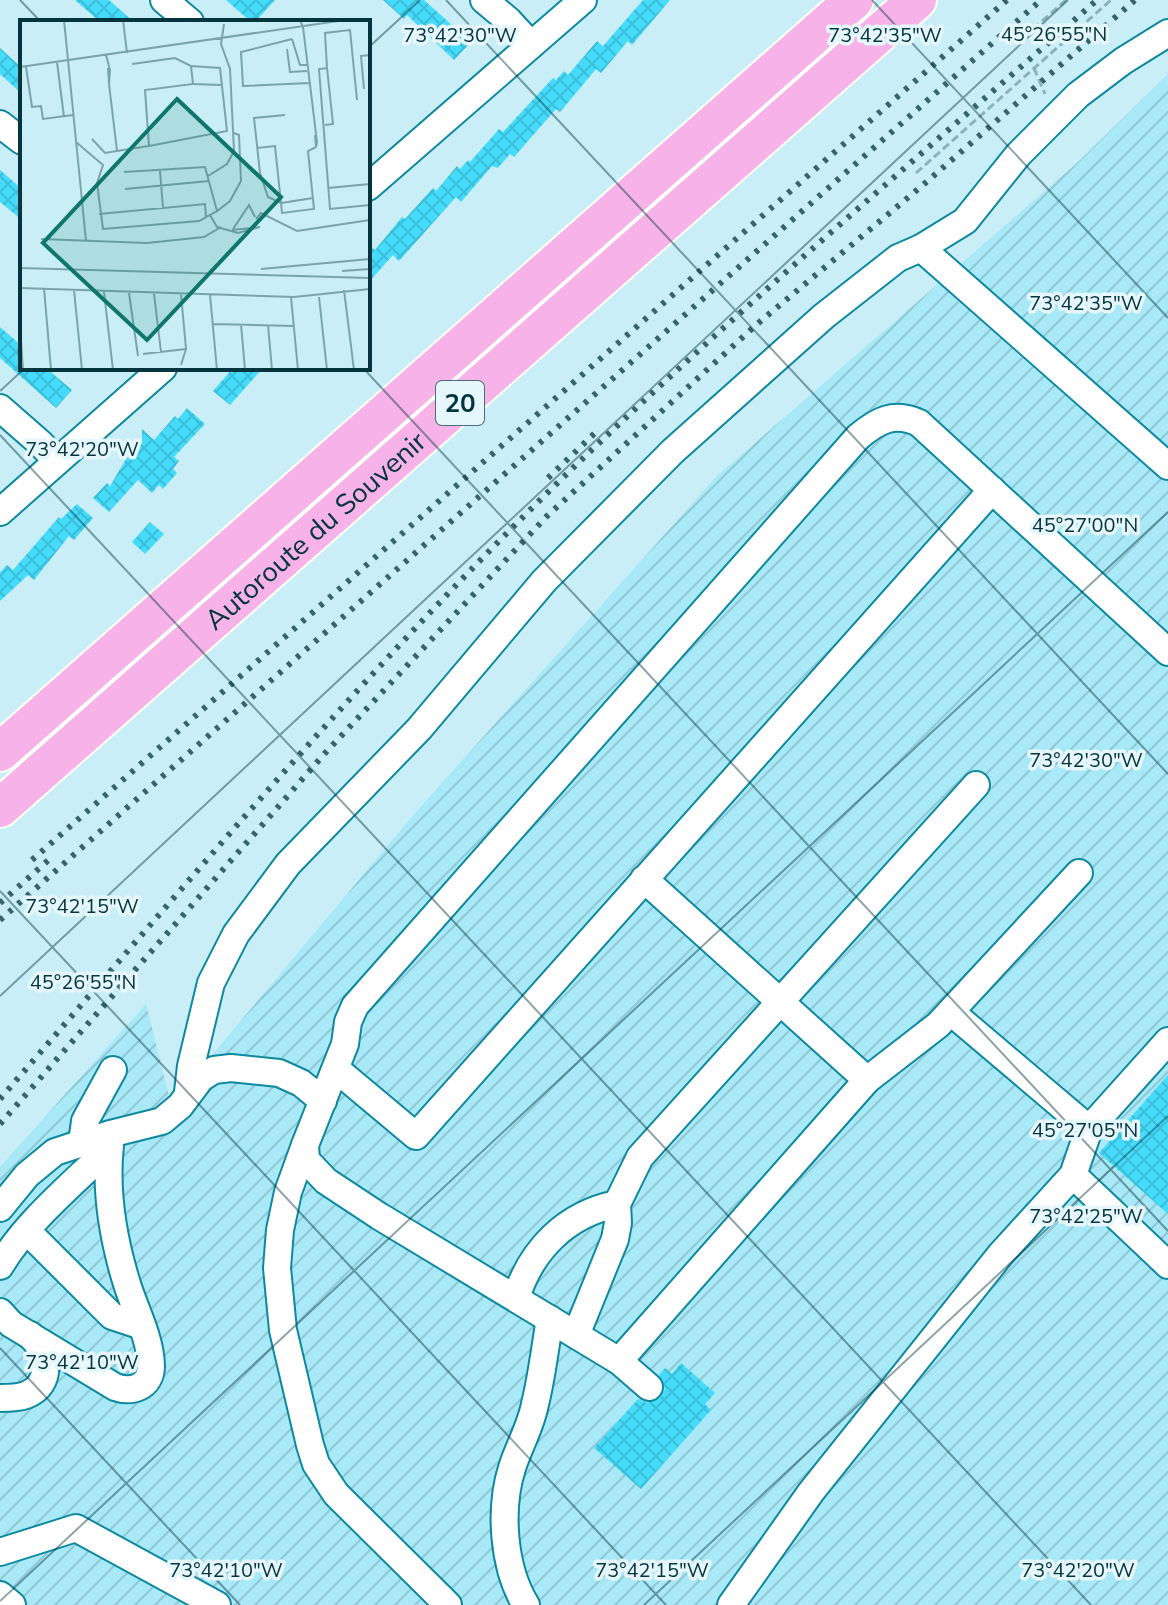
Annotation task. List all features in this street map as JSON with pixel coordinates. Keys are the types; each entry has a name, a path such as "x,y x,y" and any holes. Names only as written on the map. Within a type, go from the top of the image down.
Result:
{"highway":[{"name":"Autoroute du Souvenir","path":"0,752 854,0"},
{"name":"Autoroute du Souvenir","path":"0,808 917,0"}],"street":[{"path":"164,0 188,20"},
{"path":"484,0 531,45"},
{"path":"370,180 583,0"},
{"path":"188,1092 205,1004 219,964 236,934 288,864 410,738 503,627 620,502 824,316 898,258 965,221 1012,161 1078,95 1123,61 1168,33"},
{"path":"0,124 20,139"},
{"path":"921,248 1168,466"},
{"path":"0,512 161,370"},
{"path":"0,408 57,461"},
{"path":"448,1605 346,1505 316,1464 278,1298 280,1230 288,1192 336,1069 355,1006 858,437 884,418 908,418 919,423 1168,652"},
{"path":"336,1069 416,1136 992,490"},
{"path":"576,1335 615,1239 617,1204 640,1157 976,785"},
{"path":"619,1361 867,1080 938,1025 1079,873"},
{"path":"644,879 867,1080"},
{"path":"951,1012 1089,1129"},
{"path":"731,1605 821,1479 1000,1255 1073,1175 1089,1129 1168,1041"},
{"path":"82,1143 85,1121 113,1070"},
{"path":"0,1208 40,1163 55,1152 82,1143 110,1139 162,1121 180,1106 201,1078 214,1070 279,1073 301,1083 323,1101"},
{"path":"0,1266 8,1252 110,1139"},
{"path":"0,1312 11,1324 102,1380 124,1390 132,1390 143,1384 151,1369 142,1326 126,1282 114,1232 107,1190 110,1139"},
{"path":"305,1145 306,1160 326,1181 619,1361 649,1387"},
{"path":"1073,1175 1168,1265"},
{"path":"288,1192 300,1180 326,1181"},
{"path":"516,1298 526,1270 549,1239 581,1216 599,1207 617,1204"},
{"path":"27,1231 112,1316 142,1326"},
{"path":"526,1605 512,1569 506,1500 511,1471 535,1407 550,1319"},
{"path":"0,1398 29,1394 45,1375 43,1350 28,1332"},
{"path":"0,1552 76,1528 217,1605"},
{"path":"0,1595 12,1605"}],"path":[{"path":"1024,37 1066,0"},
{"path":"916,173 1111,0"},
{"path":"1034,68 1052,101"}],"shaded area":[{"path":"1168,74 1168,1605 0,1605 0,1167 146,1004 171,1104 415,813 717,476 1077,163"}],"building":[{"path":"75,0 109,0 132,20 98,20"},
{"path":"226,0 275,0 257,20 249,20"},
{"path":"383,0 424,0 471,42 454,60 407,15 404,19"},
{"path":"643,0 670,0 632,45 628,41 601,73 596,69 560,112 556,109 514,157 510,154 498,168 492,166 461,202 456,197 399,261 393,255 370,281 370,246 375,250 402,217 405,219 433,188 436,191 457,166 460,169 468,160 470,162 499,129 503,132 553,78 556,80 564,71 568,75 597,41 603,46"},
{"path":"0,48 20,66 20,92 0,74"},
{"path":"0,170 20,187 20,218 0,202"},
{"path":"0,327 20,344 20,370 48,370 72,390 56,408 0,358"},
{"path":"231,370 261,370 230,405 213,391"},
{"path":"187,408 205,424 174,457 179,461 173,469 177,473 163,489 159,485 152,493 138,480 109,512 93,498 107,483 110,486 126,459 142,443 142,429 154,440 175,416 178,419"},
{"path":"77,504 93,518 74,540 69,536 34,580 28,575 0,601 0,572 7,565 13,570 59,517 61,519"},
{"path":"150,522 164,534 145,554 132,542"},
{"path":"1168,1075 1168,1214 1099,1153"},
{"path":"681,1363 715,1393 705,1404 711,1410 641,1489 594,1448 638,1399 647,1403 660,1398 665,1389 659,1375 665,1368 672,1374"}],"railway":[{"path":"32,860 1007,0"},
{"path":"0,920 1041,0"},
{"path":"0,1099 331,720 539,501 744,309 1097,0"},
{"path":"0,1124 327,751 547,516 756,325 923,185 1135,0"},
{"path":"548,478 597,431"},
{"path":"0,903 52,857"}]}
